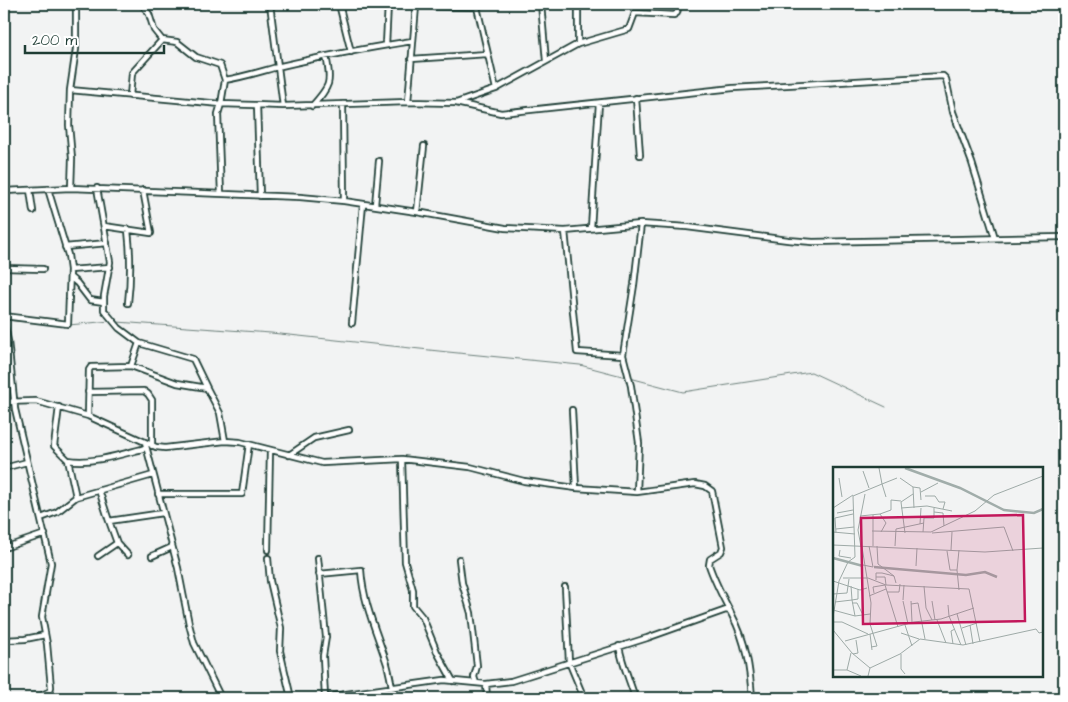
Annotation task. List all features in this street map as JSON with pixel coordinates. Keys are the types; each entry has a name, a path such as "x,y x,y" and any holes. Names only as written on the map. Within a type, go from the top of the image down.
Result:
{"street":[{"path":"72,188 69,125 70,90 76,49 76,4"},
{"path":"142,4 149,14 154,30 162,40 177,42 196,57 220,65 225,80 222,104 218,114 221,194"},
{"path":"270,4 283,106"},
{"path":"339,4 351,52"},
{"path":"386,45 388,4"},
{"path":"541,4 546,61"},
{"path":"578,4 578,44"},
{"path":"456,104 496,89 578,44 629,29 635,13 674,15 679,4"},
{"path":"408,102 416,5 477,5 496,89"},
{"path":"130,96 132,73 162,40"},
{"path":"225,80 245,77 326,56 412,41"},
{"path":"411,58 488,54"},
{"path":"312,106 328,88 330,73 326,56"},
{"path":"70,90 222,104 283,106 408,102 456,104 501,113 732,88 943,76 946,79 953,112 972,163 995,238"},
{"path":"636,98 640,155"},
{"path":"591,228 599,103"},
{"path":"343,104 344,201"},
{"path":"257,105 260,196"},
{"path":"417,212 424,146"},
{"path":"375,205 379,162"},
{"path":"98,188 110,266 104,310 120,328 139,343 193,359 220,413 225,441"},
{"path":"4,192 98,188 344,201 505,228 565,231 641,224 687,227 813,242 1064,237"},
{"path":"4,316 68,324 70,270 48,189"},
{"path":"30,190 33,211"},
{"path":"104,226 151,233 143,190"},
{"path":"352,323 363,204"},
{"path":"637,492 638,443 631,386 624,355 641,224"},
{"path":"128,230 131,271 128,304"},
{"path":"565,231 577,352 624,355"},
{"path":"65,247 107,243"},
{"path":"70,270 110,266"},
{"path":"4,268 44,269"},
{"path":"71,278 90,300 104,302"},
{"path":"4,324 8,341 14,402 51,563 42,617 47,644 51,687 50,691 44,694 42,698"},
{"path":"131,366 139,343"},
{"path":"88,416 89,370 91,367 131,366 177,383 207,388"},
{"path":"88,392 144,390 152,400 152,446"},
{"path":"4,402 36,401 59,407 88,416 152,446 165,448 225,441 249,444 289,456 322,463 402,459 470,467 524,481 576,488 637,492 695,484 705,486 712,492 723,547 721,552 710,559 709,565 744,646 749,663 752,698"},
{"path":"59,407 54,446 68,460 76,497"},
{"path":"572,410 576,488"},
{"path":"289,456 314,438 349,430"},
{"path":"145,442 194,643 222,698"},
{"path":"158,494 242,494 249,444"},
{"path":"68,460 96,459 146,448"},
{"path":"268,550 270,450"},
{"path":"402,459 405,562 413,590 413,606 422,618 437,652 453,680"},
{"path":"4,468 27,462"},
{"path":"41,518 57,512 76,497 153,475"},
{"path":"99,490 117,543 128,555"},
{"path":"109,521 163,513"},
{"path":"4,548 45,534"},
{"path":"98,556 117,543"},
{"path":"152,556 172,548"},
{"path":"268,558 270,582 280,620 280,651 291,698"},
{"path":"318,558 326,637 323,656 325,698 444,680 486,684 511,681 726,610 730,611"},
{"path":"459,559 462,583 471,613 477,666 474,677 476,682"},
{"path":"319,574 361,570 362,584 370,615 388,666 394,698"},
{"path":"565,587 569,662 584,698"},
{"path":"4,640 45,635"},
{"path":"619,646 623,664 636,698"},
{"path":"486,684 487,698"}],"waterway":[{"path":"4,320 40,323"},
{"path":"69,325 110,321"},
{"path":"117,322 271,333 580,365 626,377"},
{"path":"630,378 683,392 811,372 886,407"}]}
